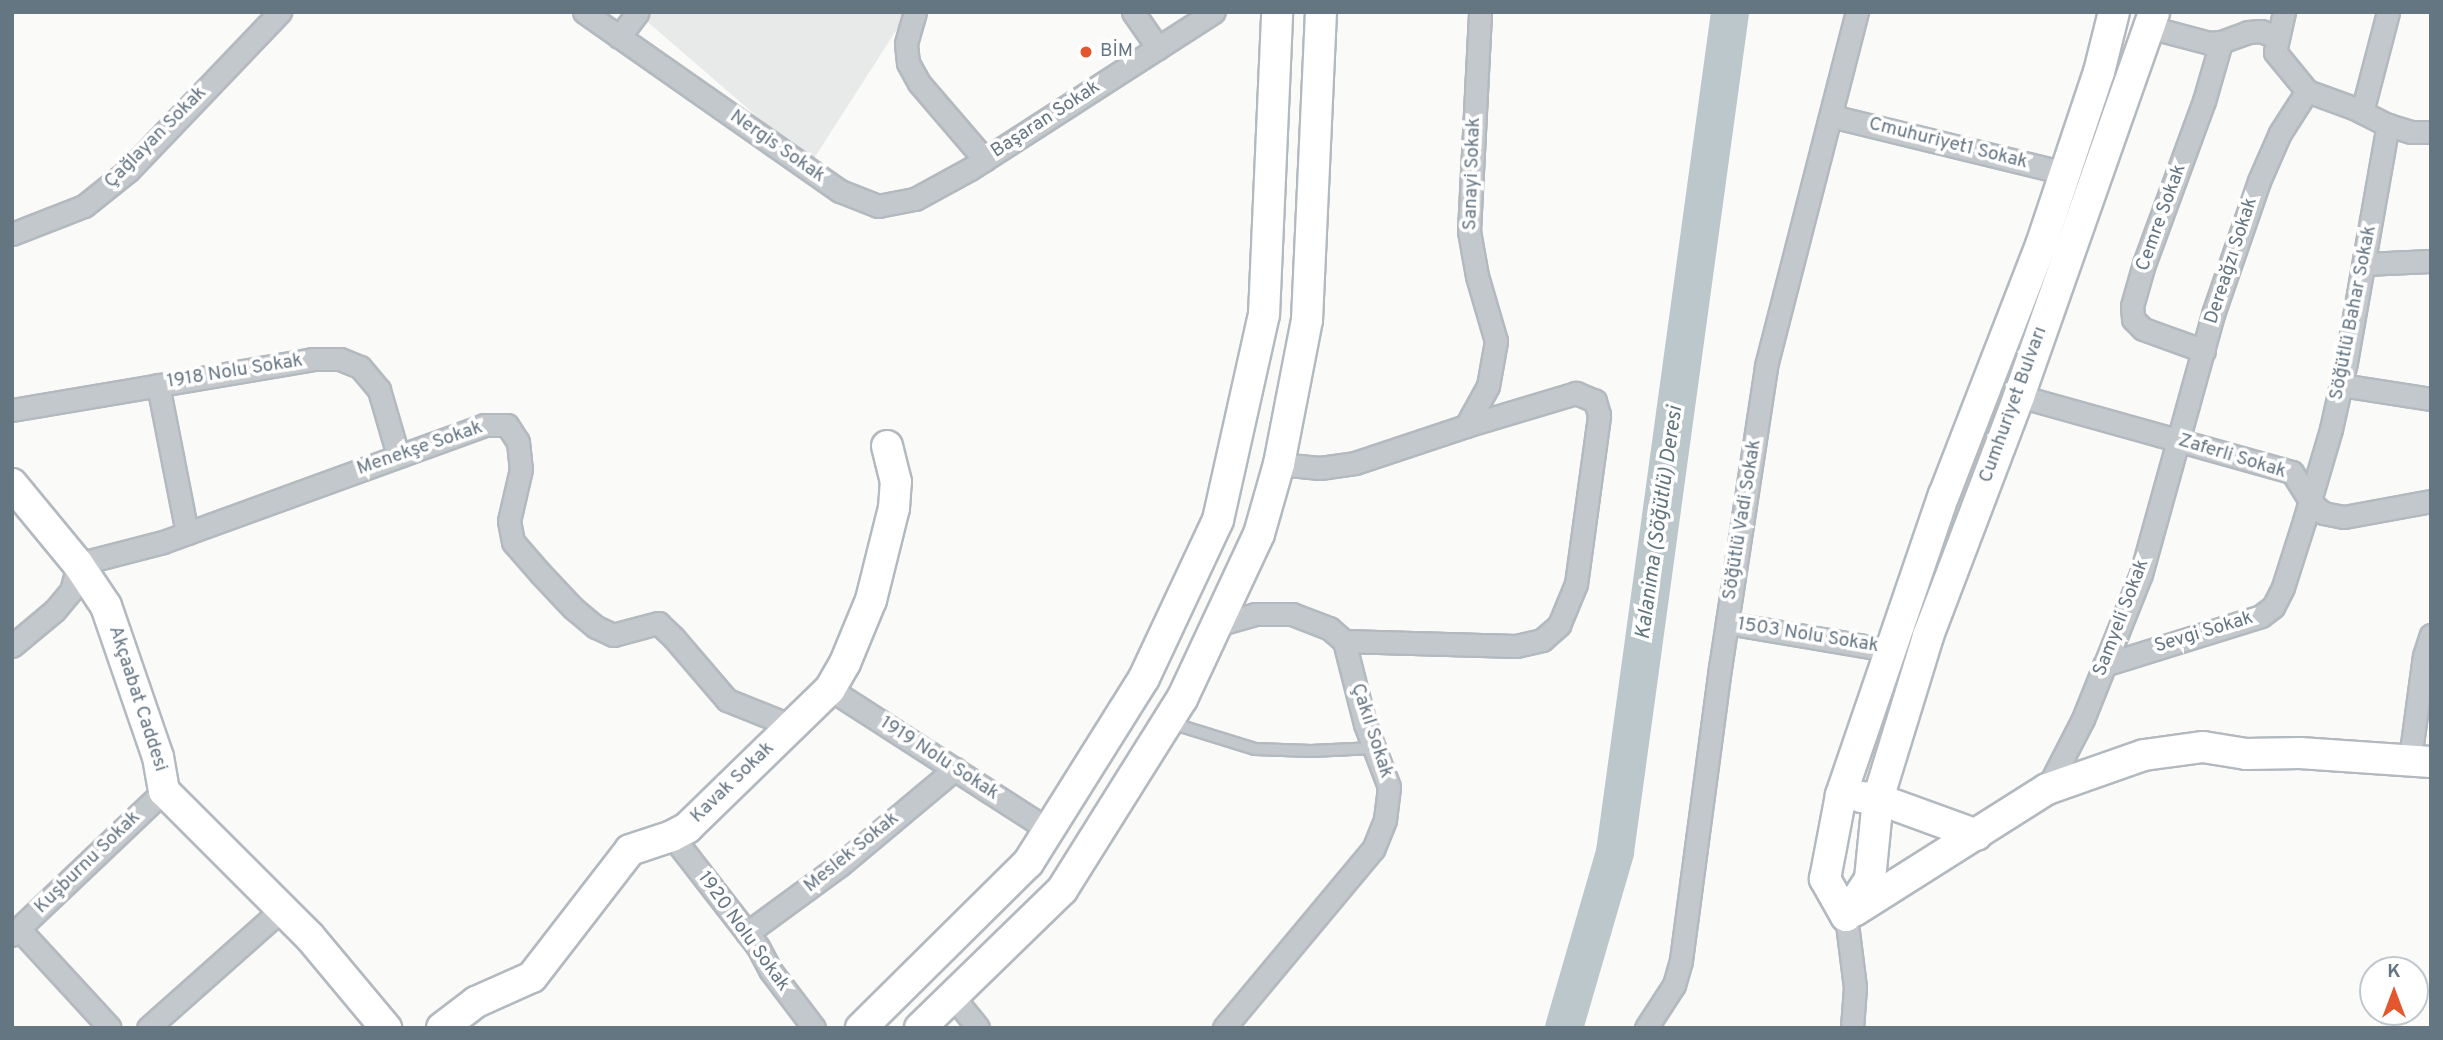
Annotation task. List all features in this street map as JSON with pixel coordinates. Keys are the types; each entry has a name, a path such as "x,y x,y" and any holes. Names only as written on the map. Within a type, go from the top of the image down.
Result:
{"street":[{"name":"Çağlayan Sokak","path":"12,233 84,206 129,170 280,12"},
{"name":"Nergis Sokak","path":"584,12 840,191 863,201 878,206 915,199 985,160"},
{"path":"620,37 638,12"},
{"path":"915,12 906,44 908,63 919,83 985,160"},
{"path":"1133,12 1158,48"},
{"name":"Başaran Sokak","path":"985,160 1213,12"},
{"path":"862,1028 1027,863 1144,678 1218,520 1264,315 1277,12"},
{"path":"920,1028 954,998 1062,890 1168,722 1259,534 1279,464 1307,320 1321,12"},
{"name":"Sanayi Sokak","path":"1466,426 1488,386 1496,341 1476,276 1469,231 1480,12"},
{"name":"Söğütlü Vadi Sokak","path":"1646,1028 1674,985 1681,960 1727,623 1771,342 1857,12"},
{"name":"Cumhuriyet Bulvarı","path":"2114,12 2099,72 2041,246 1944,495 1841,795 1825,879 1846,916 1870,879 1878,799 1928,636 2019,396 2151,20"},
{"path":"2284,12 2276,37 2275,52 2308,91 2388,125 2411,132 2431,132"},
{"path":"2362,112 2388,12"},
{"path":"2151,20 2209,43 2221,43 2248,32 2261,31 2276,37"},
{"name":"Cemre Sokak","path":"2204,351 2143,329 2133,319 2132,306 2144,264 2208,88 2221,43"},
{"name":"Dereağzı Sokak","path":"2179,440 2221,288 2259,181 2280,133 2308,91"},
{"name":"Cmuhuriyet1 Sokak","path":"1831,116 2065,173"},
{"name":"Söğütlü Bahar Sokak","path":"2310,499 2341,385 2388,125"},
{"path":"2364,264 2431,261"},
{"name":"1918 Nolu Sokak","path":"12,410 312,359 340,359 360,367 379,390 398,455"},
{"path":"158,385 187,533"},
{"path":"2341,385 2431,398"},
{"path":"1217,625 1255,614 1292,614 1328,628 1344,641 1516,646 1542,640 1559,625 1576,584 1600,415 1595,401 1576,393 1355,463 1320,468 1279,464"},
{"name":"Zaferli Sokak","path":"2019,396 2292,472 2322,513 2344,517 2431,501"},
{"name":"Menekşe Sokak","path":"78,564 187,533 484,425 507,425 518,442 520,469 509,521 513,542 573,608 596,627 613,635 658,623 727,700 792,726"},
{"name":"Samyeli Sokak","path":"2047,789 2084,719 2141,574 2179,440"},
{"name":"Kavak Sokak","path":"442,1028 476,1002 532,977 630,849 672,836 687,828 830,689 845,663 871,600 894,508 896,482 887,446"},
{"name":"Akçaabat Caddesi","path":"12,484 78,564 115,627 158,757 164,791 310,937 386,1028"},
{"name":"Sevgi Sokak","path":"2104,665 2261,616 2273,607 2283,587 2310,499"},
{"path":"12,646 55,610 71,591 78,564"},
{"name":"1503 Nolu Sokak","path":"1727,623 1889,650"},
{"path":"1852,1028 1855,987 1846,916 2047,789 2144,755 2203,747 2246,754 2300,753 2421,760 2424,656 2431,635"},
{"name":"Çakıl Sokak","path":"1224,1028 1373,849 1385,820 1389,788 1374,748 1344,641"},
{"name":"1919 Nolu Sokak","path":"830,689 1049,830"},
{"name":"Meslek Sokak","path":"747,933 840,865 955,769"},
{"name":"Kuşburnu Sokak","path":"15,932 164,791"},
{"path":"1841,795 1878,799 1977,835"},
{"name":"1920 Nolu Sokak","path":"672,836 747,933 770,970 814,1028"},
{"path":"148,1028 282,909"},
{"path":"15,932 110,1028"},
{"path":"954,998 978,1028"}],"lane":[{"path":"1168,722 1255,749 1311,751 1374,748"}],"shaded area":[{"path":"636,12 908,12 811,163"}],"waterway":[{"name":"Kalanima (Söğütlü) Deresi","path":"1564,1028 1615,852 1730,12"}],"place":[{"name":"BİM","path":"1086,52"}]}
